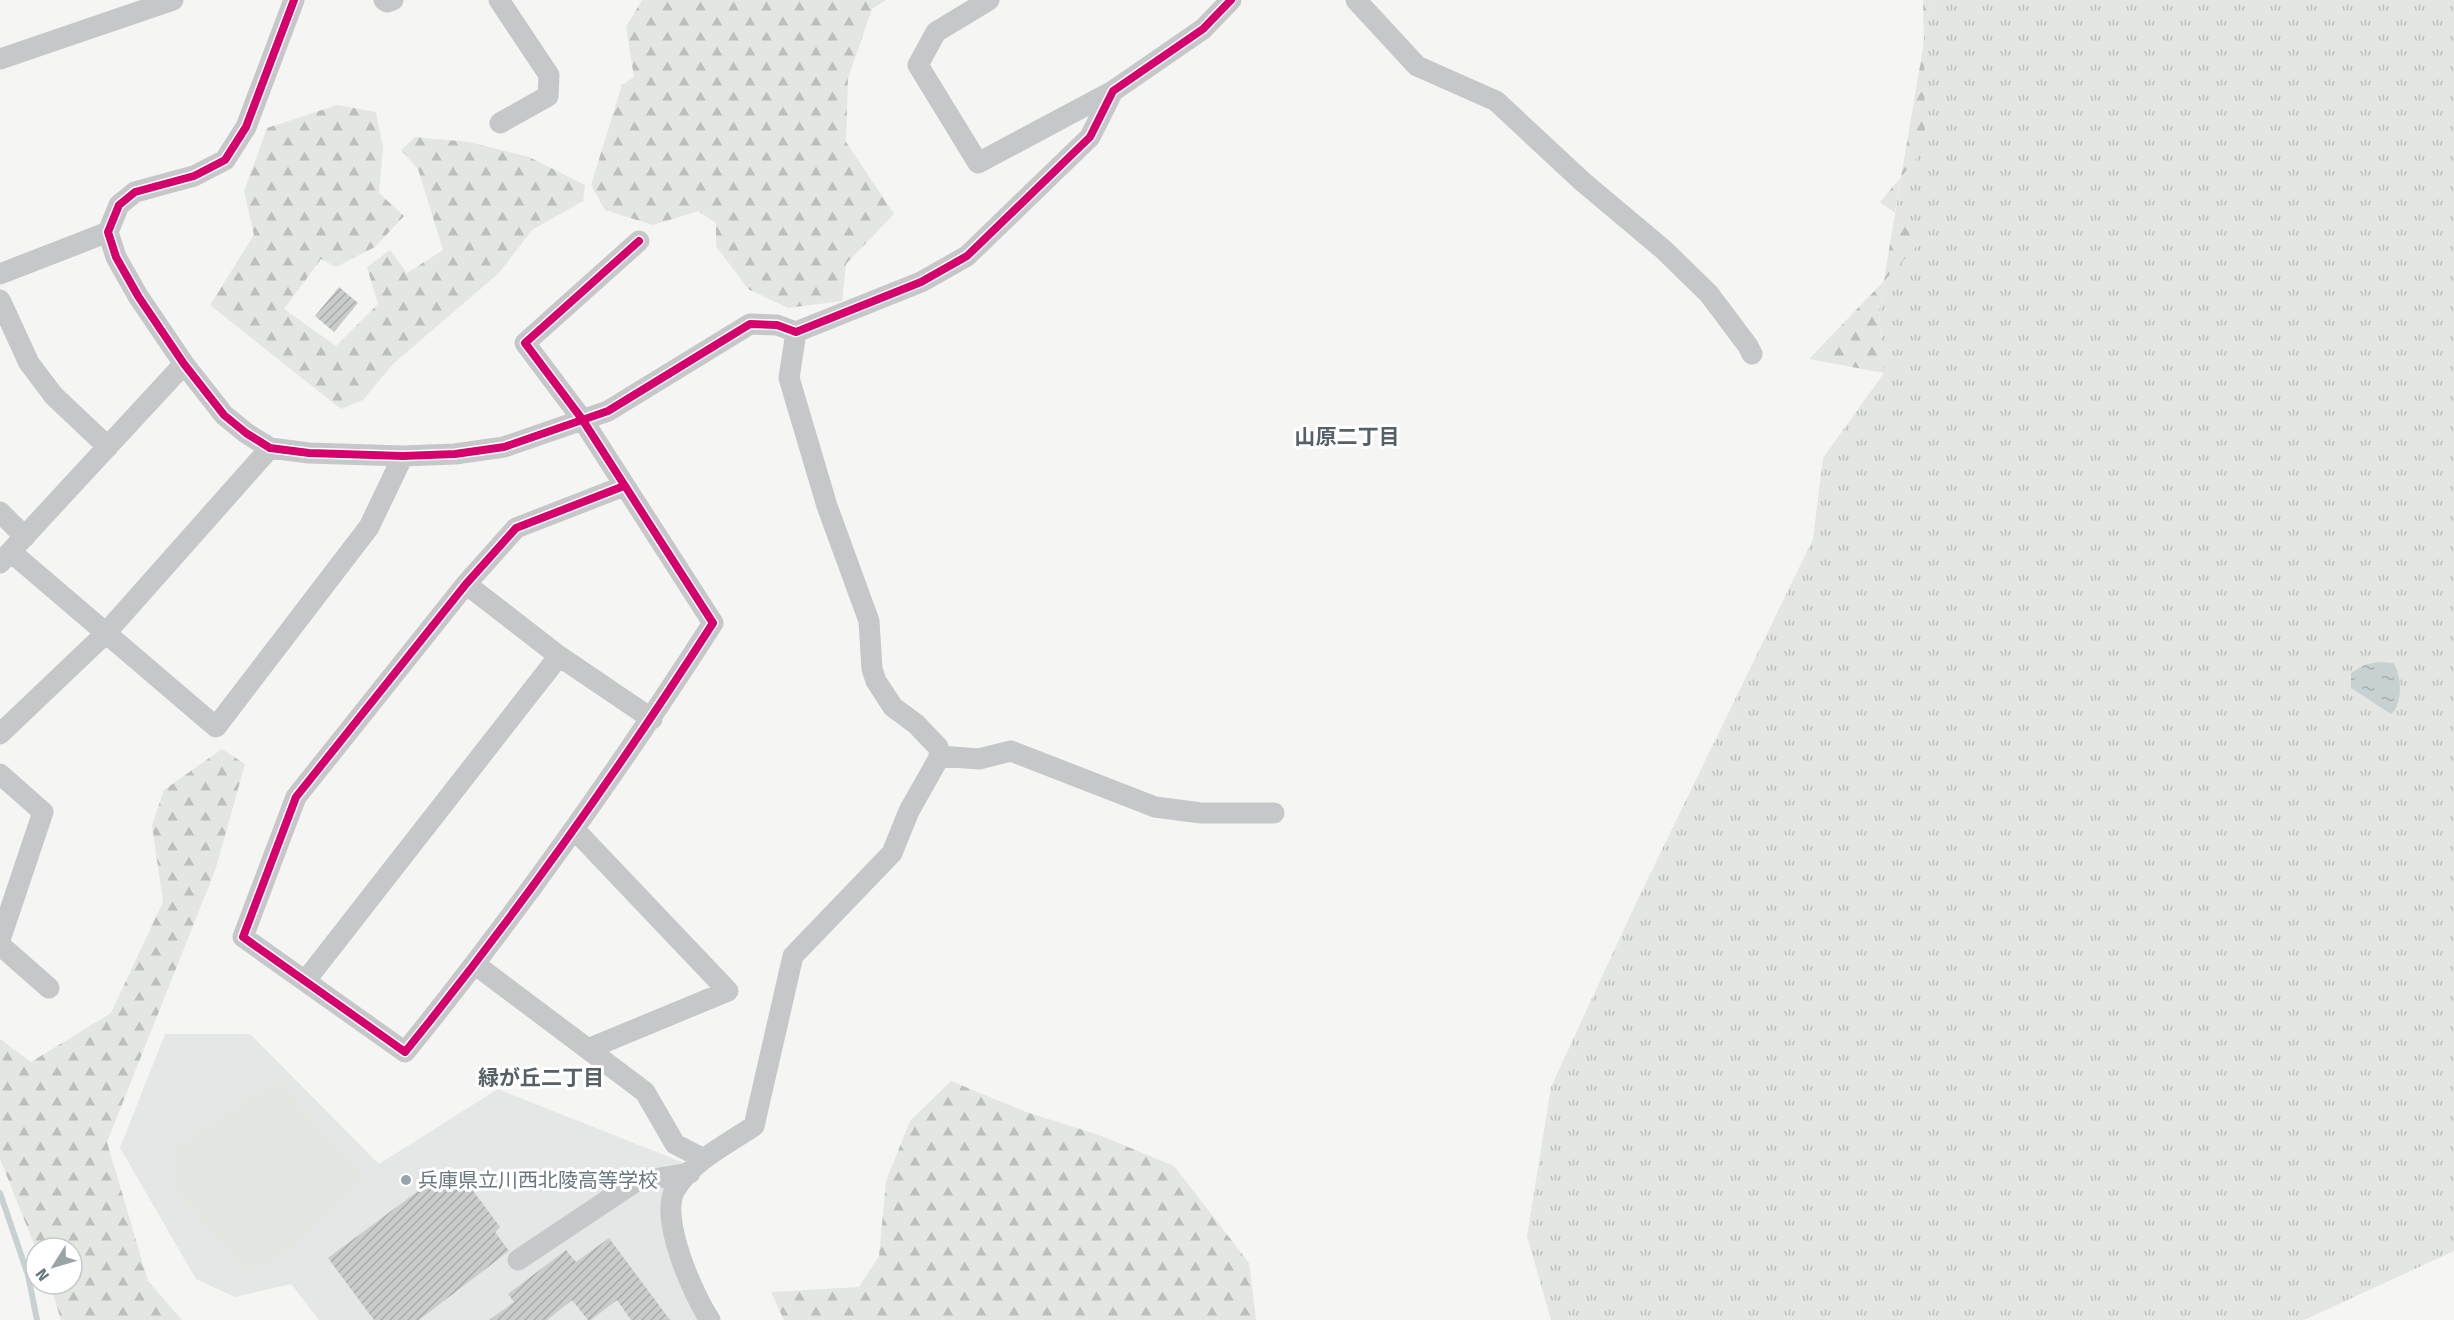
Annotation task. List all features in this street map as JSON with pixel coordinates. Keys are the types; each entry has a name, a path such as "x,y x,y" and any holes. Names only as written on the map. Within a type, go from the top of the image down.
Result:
{"street":[{"path":"0,59 173,0"},
{"path":"294,0 246,127 225,160 194,176 135,192 119,205 108,232 116,257 132,286 184,364 224,415 246,433 270,448 309,453 403,456 455,454 504,447 608,411 750,324 777,325 796,332 921,282 967,256 1090,137 1113,91"},
{"path":"384,0 387,2 393,0"},
{"path":"499,0 549,75 548,96 500,123"},
{"path":"989,0 936,32 918,65 978,163 1113,91 1203,29 1231,0"},
{"path":"1356,0 1417,66 1496,101 1583,182 1664,250 1710,294 1749,346 1752,354"},
{"path":"0,274 108,232"},
{"path":"624,486 516,528 466,584 296,797 243,937 405,1052 476,965 574,829 652,718 713,623 582,419 525,343 639,241"},
{"path":"0,300 29,363 54,396 108,447"},
{"path":"710,1320 683,1268 671,1215 674,1193 697,1166 753,1126 793,956 892,853 909,811 939,756 938,747 916,724 893,707 876,681 872,669 869,621 827,506 789,378 796,332"},
{"path":"12,551 184,364"},
{"path":"0,734 105,633 270,448"},
{"path":"0,512 12,551 216,727 369,526 403,456"},
{"path":"466,584 559,656 652,718"},
{"path":"306,980 559,656"},
{"path":"939,756 979,759 1011,751 1155,807 1201,813 1274,813"},
{"path":"0,774 43,812 0,940"},
{"path":"574,829 728,991 588,1049"},
{"path":"0,945 49,988"},
{"path":"476,965 645,1092 675,1144 697,1166"},
{"path":"518,1260 635,1182 697,1166"}],"shaded area":[{"name":"兵庫県立川西北陵高等学校","path":"165,1034 250,1034 379,1164 498,1089 684,1163 664,1195 703,1320 319,1320 291,1284 235,1297 196,1279 120,1148"}],"green space":[{"path":"642,0 886,0 872,9 848,78 846,142 894,214 846,264 842,301 788,308 748,289 716,246 716,223 698,211 653,225 605,210 591,185 622,85 634,77 626,27"},
{"path":"1923,0 1931,0 1924,45"},
{"path":"1931,0 2454,0 2454,1251 2304,1320 1551,1320 1527,1236 1551,1087 1637,901 1813,539 1823,458 1884,373 1879,311"},
{"path":"1924,45 1925,148 1901,177"},
{"path":"337,105 376,112 383,148 379,193 404,216 375,247 336,267 321,259 284,309 336,346 378,304 367,267 390,250 407,273 443,250 418,169 401,150 415,137 469,142 529,157 585,185 583,201 532,230 499,273 393,364 363,400 341,409 210,305 254,235 244,191 267,128"},
{"path":"1901,177 1895,212 1927,235 1884,281 1895,213 1880,202"},
{"path":"1884,281 1879,311 1884,373 1809,359"},
{"path":"222,749 245,764 216,868 107,1142 148,1281 182,1320 61,1320 54,1296 84,1296 84,1236 31,1236 0,1159 0,1039 31,1062 111,1013 163,902 152,825 164,790"},
{"path":"277,1080 367,1178 280,1258 254,1270 237,1264 179,1195 170,1169 176,1147"},
{"path":"951,1081 1026,1112 1099,1135 1174,1166 1249,1263 1256,1320 784,1320 771,1292 859,1287 879,1256 886,1181 910,1121"}],"water":[{"path":"2378,662 2393,663 2398,674 2400,689 2398,703 2391,714 2351,688 2351,673 2364,665"}],"building":[{"path":"339,287 358,303 334,332 315,316"},
{"path":"449,1168 463,1187 468,1184 500,1227 495,1232 509,1251 419,1320 374,1320 328,1258"},
{"path":"609,1238 670,1320 631,1320 617,1300 588,1320 572,1300 547,1320 489,1320 514,1302 508,1294 566,1250 576,1262"}],"waterway":[{"path":"0,1193 28,1275 37,1320"}],"cycle path":[{"path":"294,0 246,127 225,160 194,176 135,192 119,205 108,232 116,257 138,296 184,364 224,415 246,433 270,448 309,453 403,456 455,454 504,447 608,411 750,324 777,325 796,332 921,282 967,256 1090,137 1113,91 1203,29 1231,0"},
{"path":"624,486 516,528 466,584 296,797 243,937 405,1052 487,948 565,842 713,623 582,419 525,343 639,241"}],"place":[{"name":"兵庫県立川西北陵高等学校","path":"406,1180"}],"district":[{"name":"山原二丁目","path":"1347,437"},
{"name":"緑が丘二丁目","path":"541,1078"}]}
